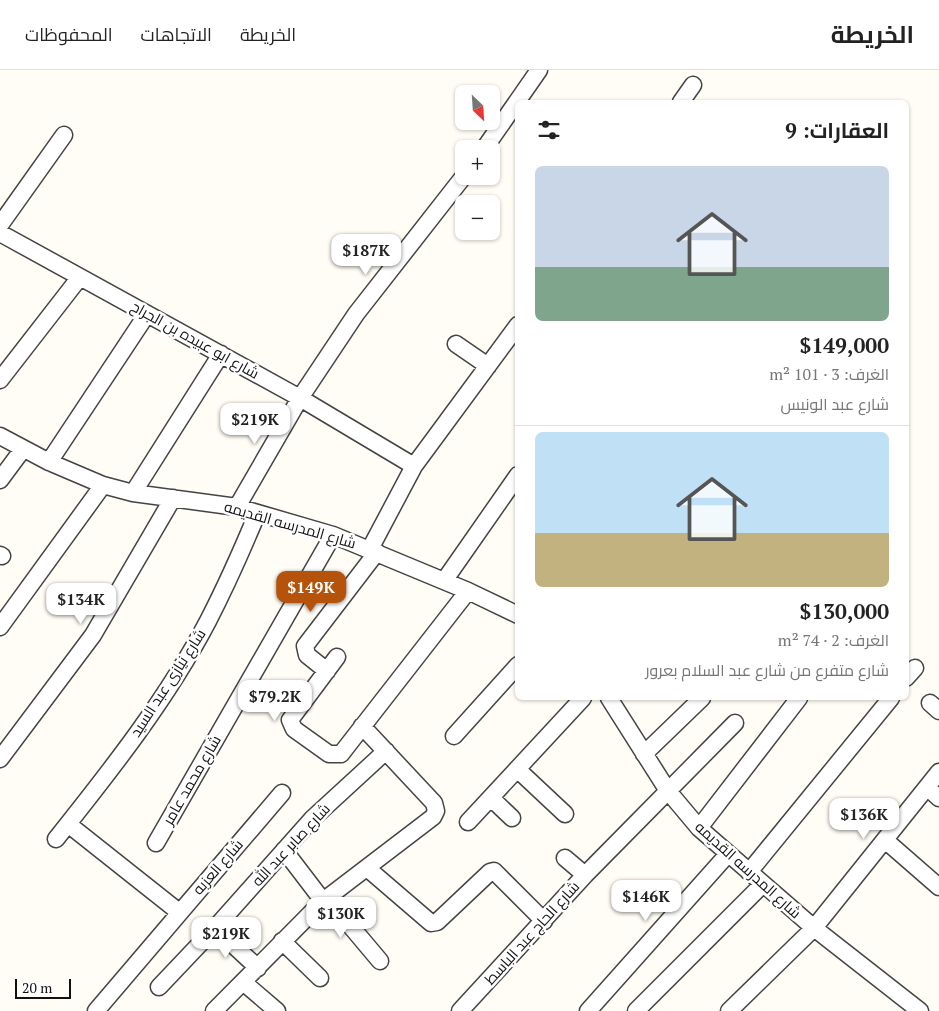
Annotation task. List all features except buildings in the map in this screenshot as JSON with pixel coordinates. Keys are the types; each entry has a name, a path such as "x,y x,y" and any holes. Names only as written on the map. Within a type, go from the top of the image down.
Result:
{"street":[{"path":"518,100 539,70"},
{"path":"682,100 693,85"},
{"path":"490,140 515,104"},
{"path":"0,225 64,135"},
{"path":"237,507 300,398 356,314 457,185"},
{"name":"شارع ابو عبيده بن الجراح","path":"0,233 300,398 414,466"},
{"path":"0,380 80,277"},
{"path":"49,462 147,314"},
{"path":"327,671 307,655 305,646 374,551 414,466 515,329"},
{"path":"456,344 488,366"},
{"path":"133,493 221,354"},
{"name":"شارع المدرسه القديمه","path":"0,436 49,462 103,485 133,493 237,507 333,534 468,591 515,614"},
{"path":"0,480 23,449"},
{"path":"444,581 515,478"},
{"path":"0,627 103,485"},
{"path":"0,758 93,635 173,498"},
{"name":"شارع نيازى عبد السيد","path":"56,839 128,746 187,658 229,580 257,514"},
{"name":"شارع محمد عامر","path":"156,843 333,534"},
{"path":"337,657 292,715 290,725 329,754 340,754 468,591"},
{"path":"454,736 515,668"},
{"path":"468,822 581,700"},
{"name":"شارع المدرسه القديمه","path":"610,700 668,792 699,828 814,928 920,1011"},
{"path":"644,754 700,700"},
{"path":"699,828 797,700"},
{"path":"749,872 889,700"},
{"name":"شارع الحاج عبد الباسط","path":"460,1011 585,875 735,723"},
{"path":"214,1011 325,899 433,818 436,811 434,803 362,726"},
{"name":"شارع صابر عبد الله","path":"159,987 215,928 312,819 386,751"},
{"path":"517,769 565,814"},
{"path":"729,1011 814,928 885,840 933,792 939,772"},
{"name":"شارع العزبه","path":"96,1011 282,793"},
{"path":"491,798 512,818"},
{"path":"68,824 179,912"},
{"path":"885,840 939,887"},
{"path":"284,850 380,961"},
{"path":"588,1011 728,854"},
{"path":"565,858 585,875"},
{"path":"366,868 428,922 434,924 490,872 498,873 544,921"},
{"path":"636,1011 763,884"},
{"path":"215,928 258,968"},
{"path":"282,941 320,978"},
{"path":"243,982 277,1011"}]}
